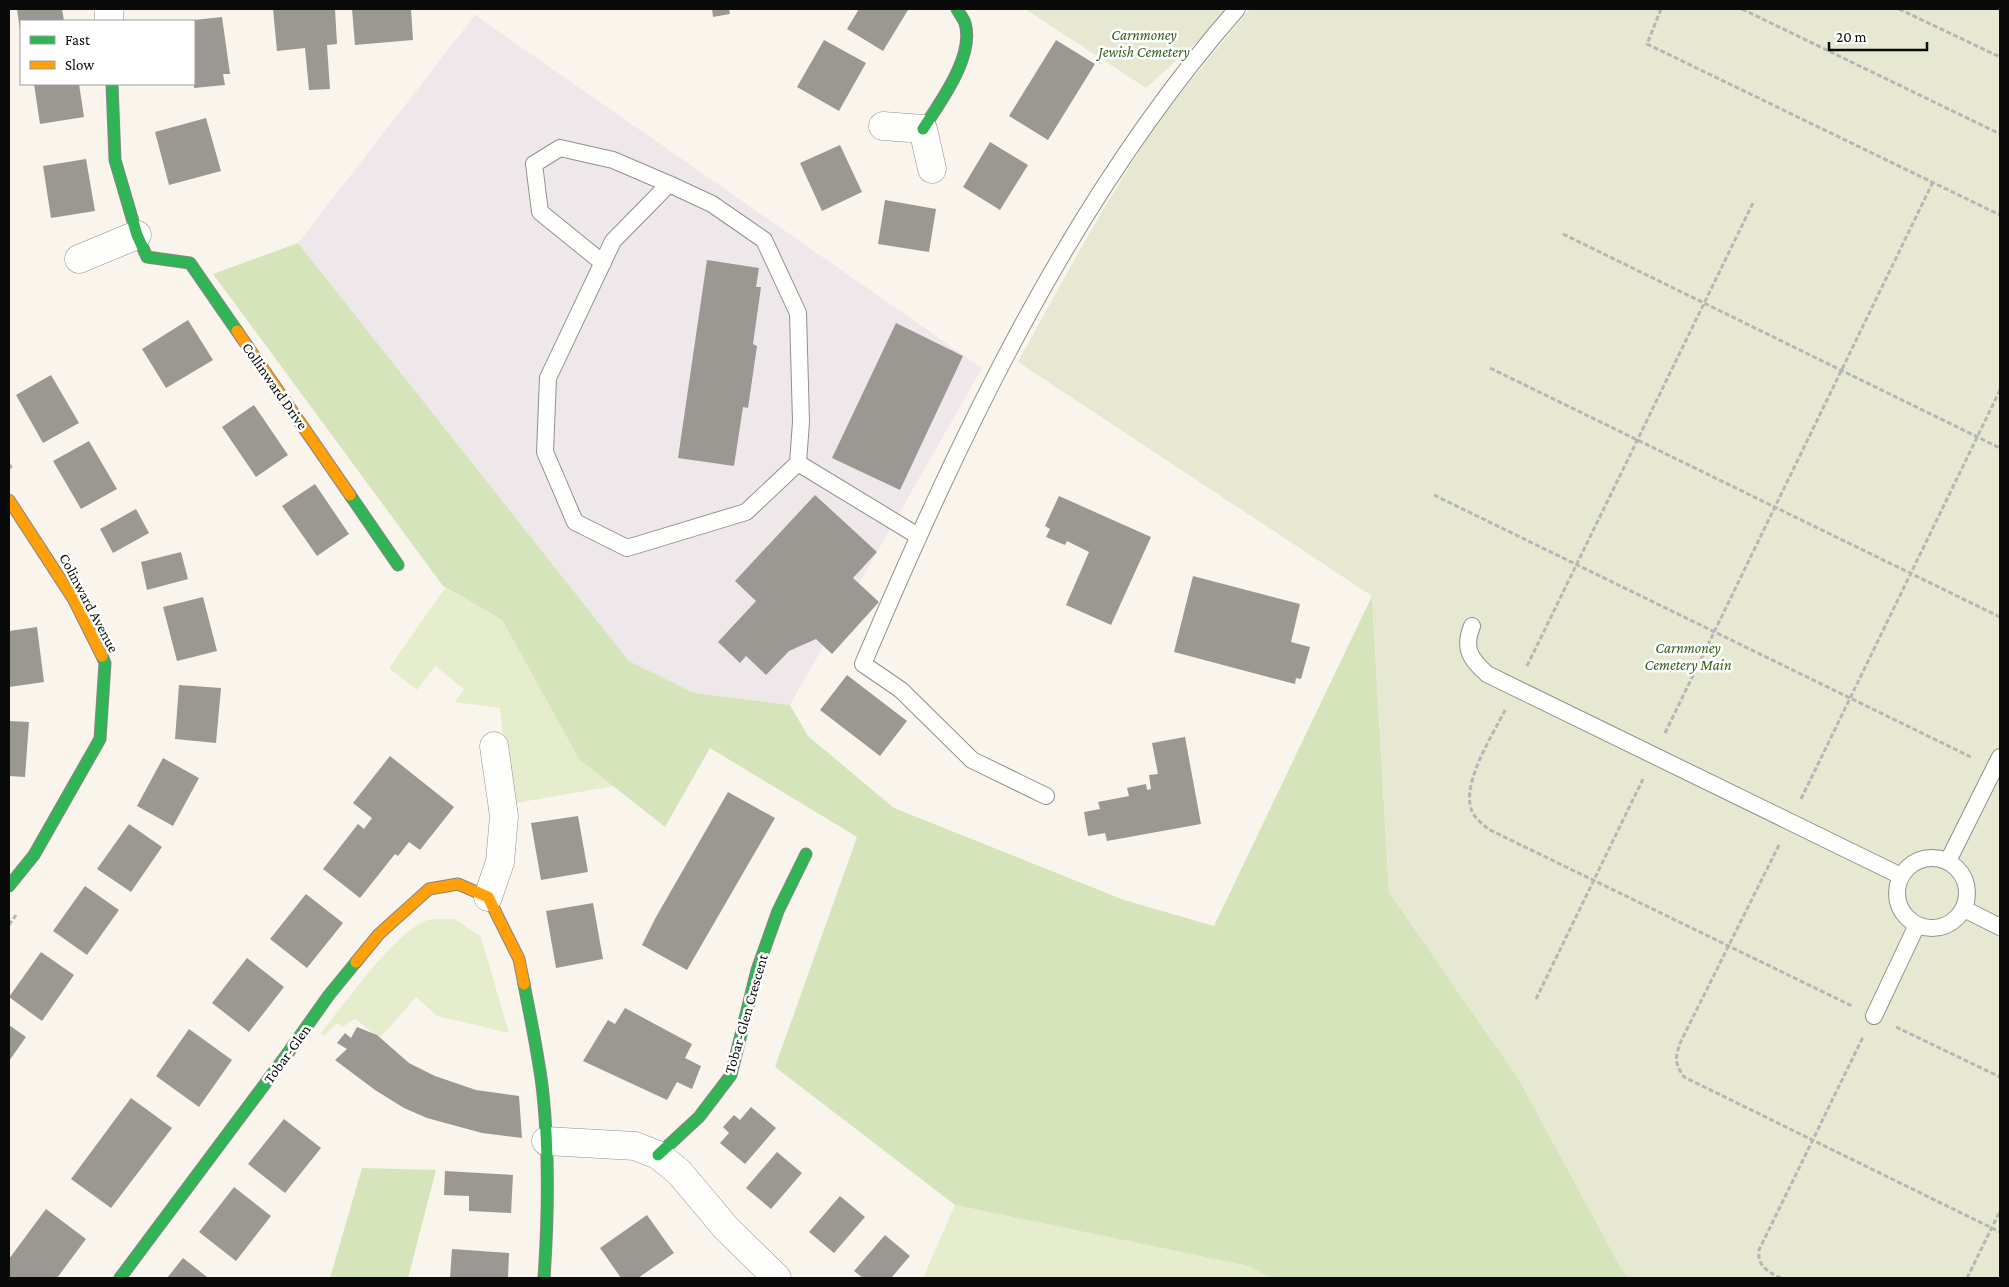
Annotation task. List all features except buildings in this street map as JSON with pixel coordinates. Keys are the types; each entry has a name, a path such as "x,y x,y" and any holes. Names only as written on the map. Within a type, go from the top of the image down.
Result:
{"street":[{"path":"932,169 923,129 961,63 966,31 961,13 957,9"},
{"name":"Collinward Drive","path":"112,85 115,160 137,235 147,257 190,263 398,565"},
{"path":"882,126 923,129"},
{"path":"78,259 137,235"},
{"name":"Colinward Avenue","path":"9,500 74,600 105,663 100,739 34,856 9,886"},
{"path":"494,746 504,816 500,862 488,897 519,959 543,1094 546,1141 546,1248 544,1278"},
{"name":"Tobar-Glen Crescent","path":"658,1155 699,1117 731,1074 757,970 778,912 806,854"},
{"name":"Tobar-Glen","path":"120,1278 329,995 380,934 429,889 458,884 488,897"},
{"path":"546,1141 636,1146 658,1155 679,1172 726,1228 777,1278"}],"lane":[{"path":"1046,796 972,760 901,690 862,664 918,536 1004,361 1082,220 1144,126 1211,38 1237,9"},
{"path":"602,263 540,212 534,164 560,148 613,160 669,184 712,204 764,240 798,313 801,422 798,463 746,512 627,548 575,522 545,452 548,378 613,241 669,184"},
{"path":"798,463 918,536"},
{"path":"1472,626 1467,638 1469,650 1475,663 1487,674 1901,876"},
{"path":"1948,861 1998,763"},
{"path":"1925,858 1937,858 1948,861 1964,877 1967,898 1964,909 1957,919 1947,926 1935,929 1917,926 1904,915 1898,904 1896,892 1901,876 1914,863 1925,858"},
{"path":"1964,909 2000,928"},
{"path":"1874,1016 1917,926"}],"path":[{"path":"1661,9 1647,44 2000,214"},
{"path":"1742,9 2000,134"},
{"path":"1899,9 2000,56"},
{"path":"1536,999 1932,182"},
{"path":"1754,202 1516,688 1470,785 1469,801 1474,816 1488,829 2000,1077"},
{"path":"1563,234 2000,448"},
{"path":"1490,368 2000,617"},
{"path":"2000,390 1676,1054 1677,1066 1684,1077 2000,1232"},
{"path":"1434,495 1850,698 1998,763"},
{"path":"1781,1278 1766,1271 1760,1264 1759,1250 1874,1016"},
{"path":"1967,1278 2000,1211"}],"shaded area":[{"path":"475,15 982,368 790,705 694,693 629,661 298,243"}],"green space":[{"name":"Carnmoney Jewish Cemetery","path":"1025,9 1233,9 1146,88"},
{"name":"Carnmoney Cemetery Main","path":"1250,9 2000,9 2000,1278 1629,1278 1621,1268 1520,1081 1389,892 1372,596 1018,362 1094,226 1142,147 1180,94"},
{"path":"298,243 629,661 694,693 790,705 808,736 894,808 1124,900 1214,926 1372,596 1389,892 1520,1081 1621,1268 1629,1278 1270,1278 1249,1266 955,1205 775,1067 857,837 710,748 665,827 579,759 502,620 443,586 213,274"},
{"path":"445,588 502,620 579,759 614,786 510,804 500,708 455,702 464,689 435,666 417,690 389,668"},
{"path":"455,919 481,937 509,1033 437,1016 416,997 380,1038 355,1019 342,1027 337,1023 324,1036 321,1033 386,952 402,937 416,926 428,920"},
{"path":"362,1168 436,1170 408,1278 330,1278"},
{"path":"955,1205 1249,1266 1270,1278 923,1278"}],"traffic: fast":[{"path":"923,129 954,78 965,50 967,36 965,23 957,9"},
{"path":"112,85 115,160 137,235 147,257 190,263 237,331"},
{"path":"350,495 398,565"},
{"path":"9,886 34,855 100,739 105,663 102,656"},
{"path":"658,1155 699,1117 731,1075 757,970 778,911 806,854"},
{"path":"120,1278 329,995 356,962"},
{"path":"524,984 535,1039 545,1116 547,1186 544,1278"}],"traffic: slow":[{"path":"237,331 350,495"},
{"path":"9,500 74,600 102,656"},
{"path":"356,962 379,934 429,889 458,884 488,897 519,959 524,984"}]}
